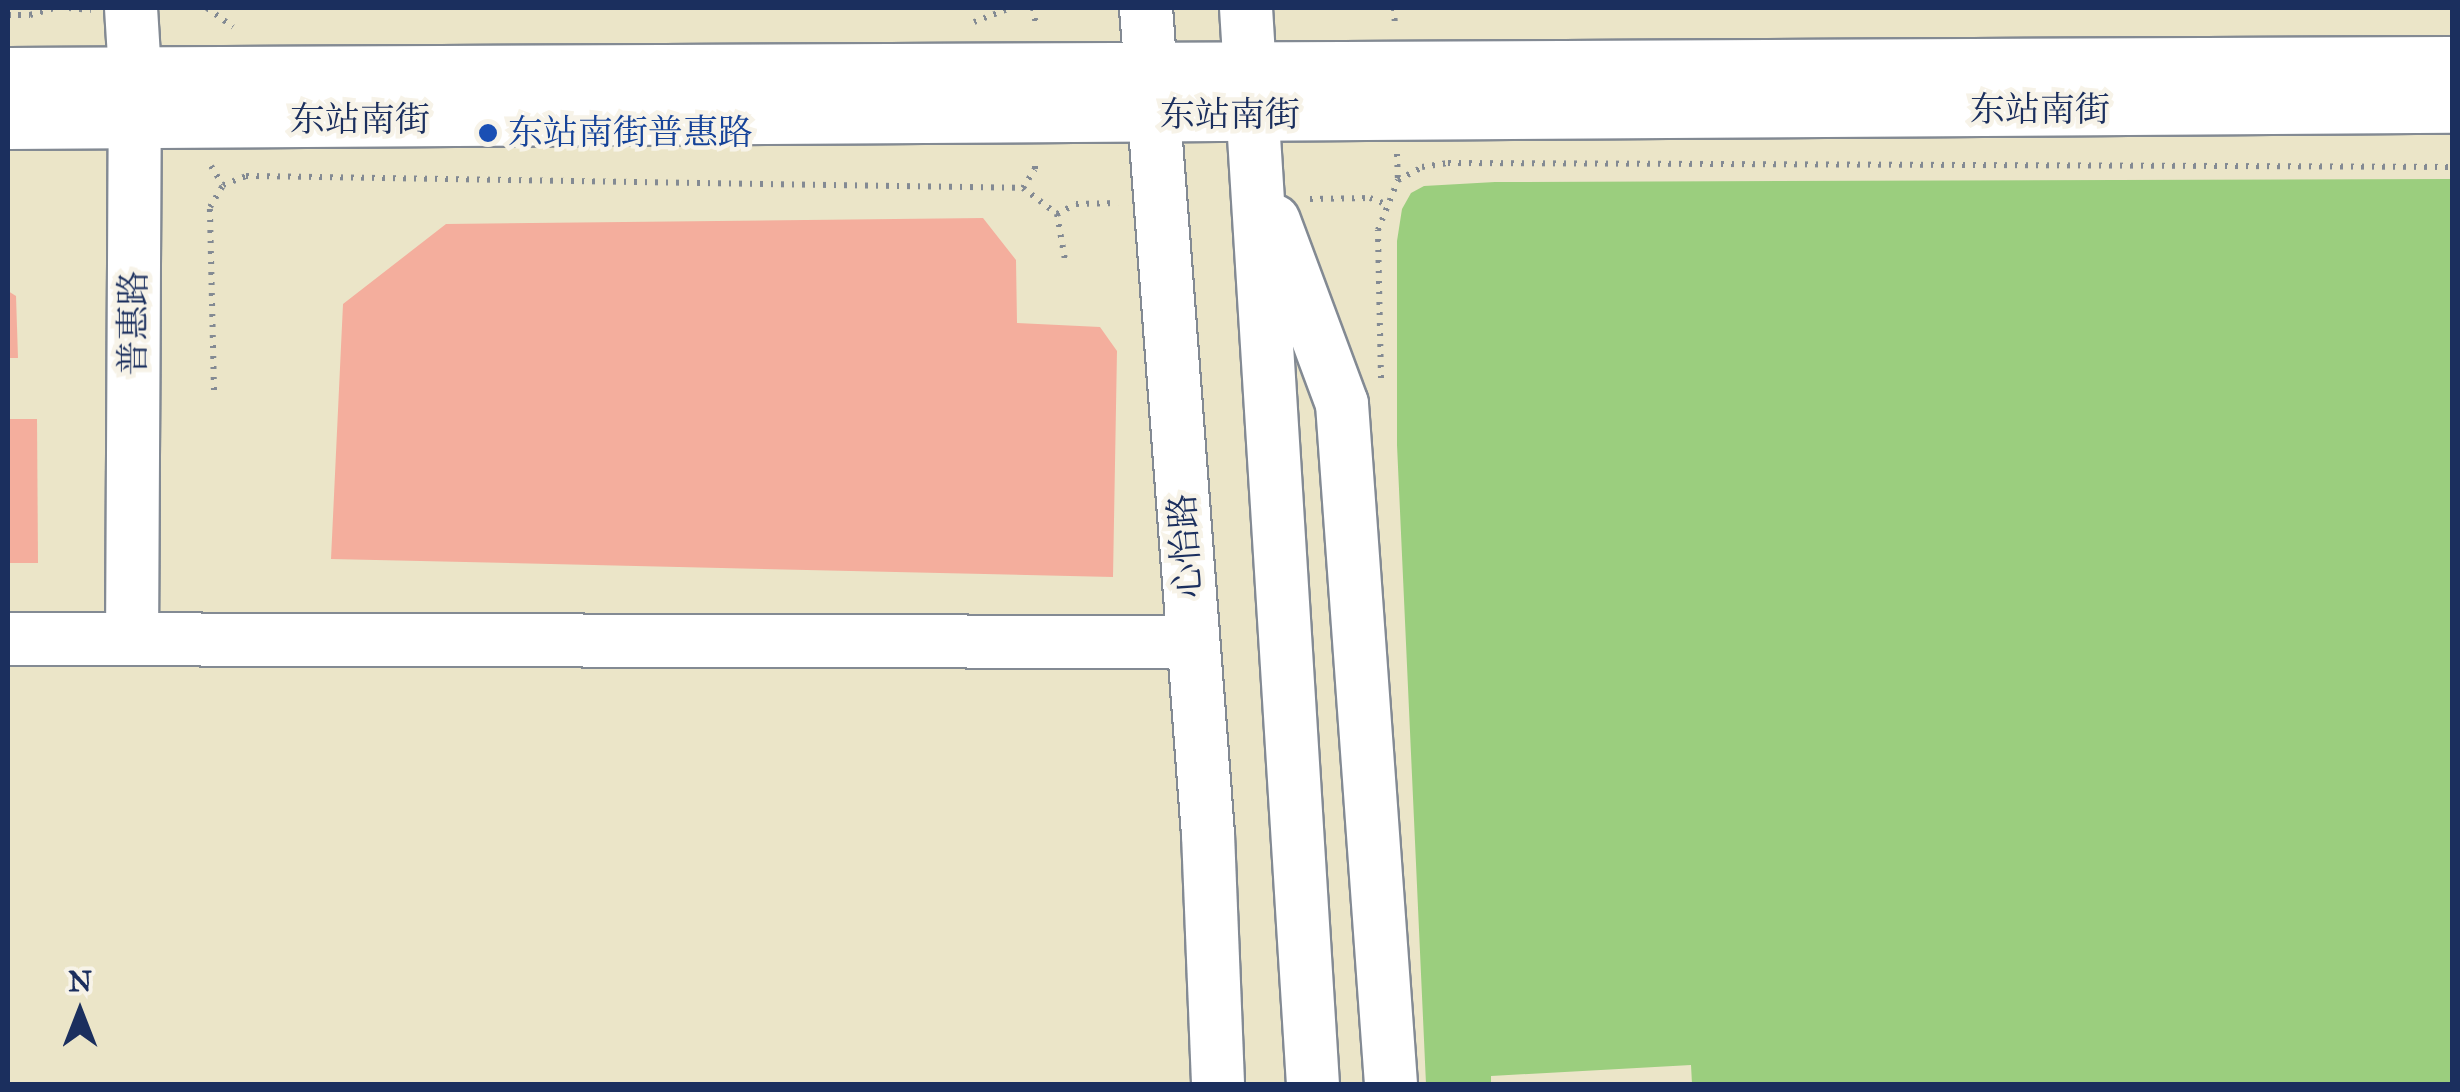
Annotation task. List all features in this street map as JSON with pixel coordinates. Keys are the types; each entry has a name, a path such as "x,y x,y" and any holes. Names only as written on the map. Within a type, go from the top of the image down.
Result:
{"street":[{"name":"普惠路","path":"131,8 135,98 132,639"},
{"name":"心怡路","path":"1146,8 1208,834 1218,1084"},
{"path":"1246,8 1313,1084"},
{"name":"东站南街","path":"1250,92 2452,63"},
{"name":"东站南街","path":"8,74 135,98"},
{"name":"东站南街","path":"8,123 135,98 1250,92 2452,107"},
{"path":"1255,168 1362,397 1391,1084"},
{"path":"8,639 1193,642"}],"path":[{"path":"8,15 30,15 54,8"},
{"path":"207,8 233,28 248,32"},
{"path":"1362,397 1378,230 1398,180 1422,167 1448,163 2452,167"},
{"path":"214,390 210,207 223,185 246,176 1023,188 1056,214 1064,260"}],"green space":[{"path":"1456,8 2303,8 2303,9 1461,9"},
{"path":"2452,179 2452,1084 1692,1084 1691,1065 1491,1076 1491,1084 1426,1084 1397,445 1397,241 1402,209 1411,193 1424,186 1495,182"}],"building":[{"path":"983,218 1016,260 1017,323 1100,327 1117,351 1113,577 331,559 343,304 446,224"},
{"path":"8,291 16,296 18,358 8,358"},
{"path":"8,419 37,419 38,563 8,563"}],"place":[{"name":"东站南街普惠路","path":"488,133"}]}
